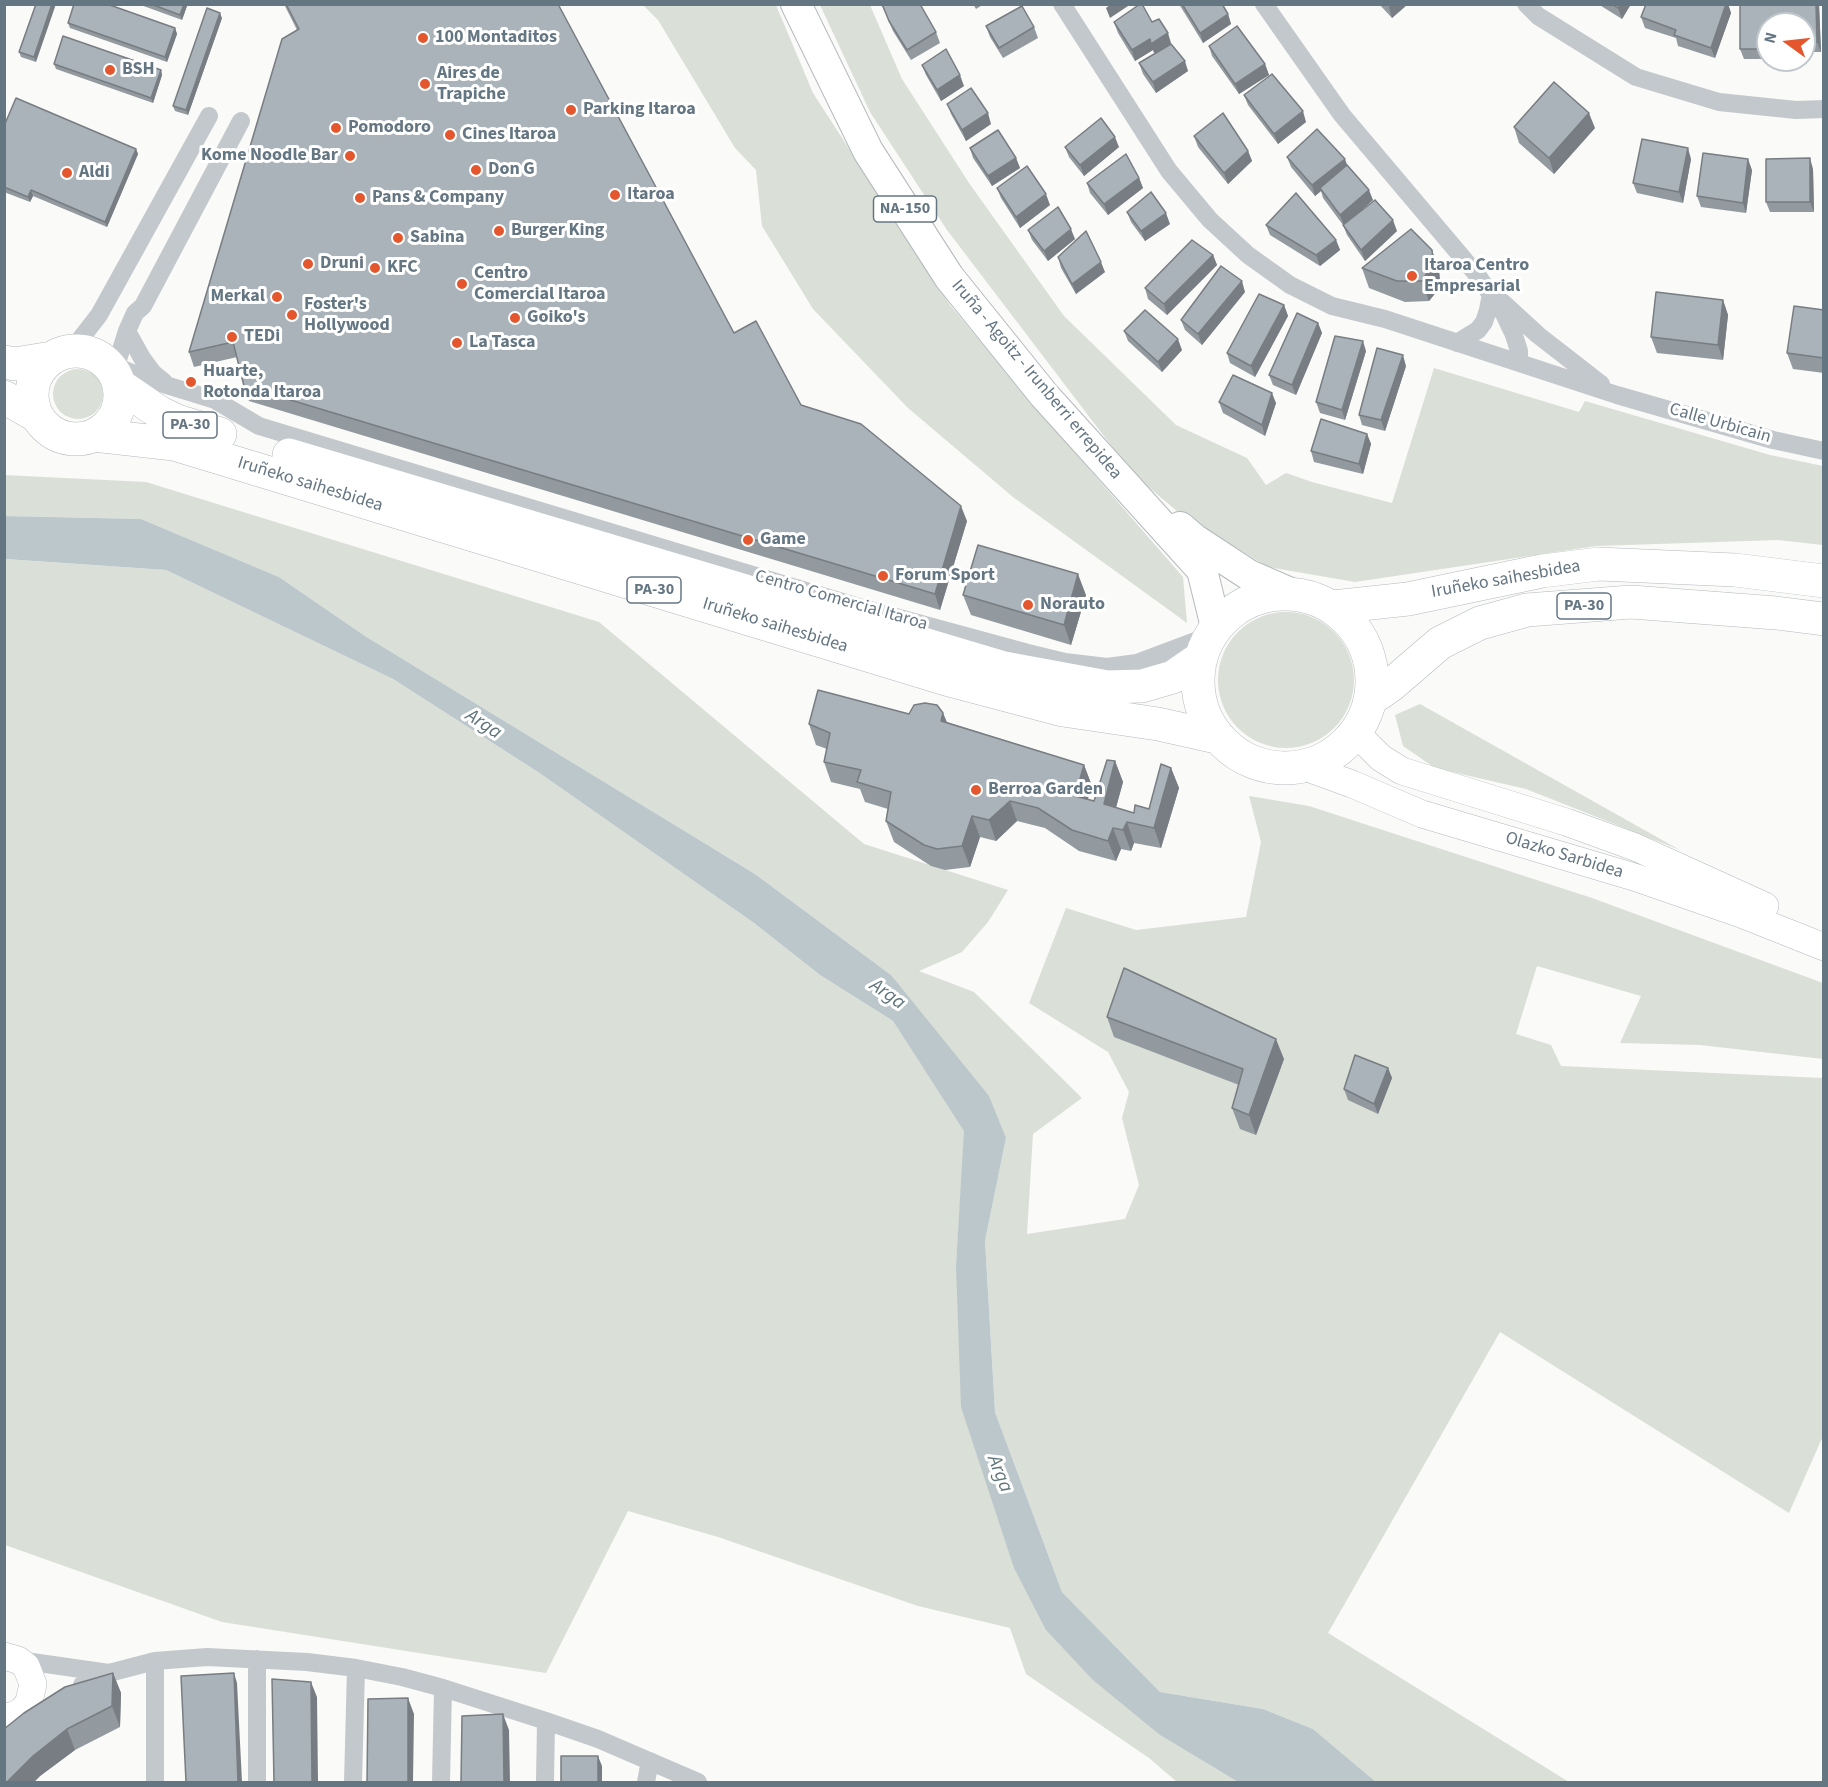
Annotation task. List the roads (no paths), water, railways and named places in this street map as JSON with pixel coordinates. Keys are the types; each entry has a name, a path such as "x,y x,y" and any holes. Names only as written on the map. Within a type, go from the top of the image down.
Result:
{"highway":[{"name":"PA-30","path":"4,362 15,364 62,355 89,353 114,371"},
{"path":"37,416 33,403 36,378 42,367 62,355"},
{"path":"94,435 107,427 116,414 120,400 114,371"},
{"name":"Iruñeko saihesbidea","path":"114,371 146,405 177,421 1004,668 1107,687 1142,686 1173,677 1208,641"},
{"name":"PA-30","path":"4,397 37,416 56,434 82,439 94,435"},
{"name":"Iruñeko saihesbidea","path":"94,435 174,444 1042,705 1158,724 1216,737"},
{"name":"Iruñeko saihesbidea","path":"1333,607 1408,599 1542,571 1599,564 1735,570 1816,578"},
{"name":"PA-30","path":"1288,592 1312,597 1333,607 1358,632 1371,664 1371,699 1356,733 1334,754 1305,767 1272,769 1241,758 1216,737 1202,713 1197,687 1208,641 1223,617 1265,595 1288,592"},
{"name":"Iruñeko saihesbidea","path":"1371,699 1390,686 1440,643 1480,623 1527,610 1631,602 1824,619"}],"main road":[{"name":"Iruña - Agoitz - Irunberri errepidea","path":"796,4 874,161 949,277 1044,395 1202,570 1208,641"},
{"name":"Iruña - Agoitz - Irunberri errepidea","path":"1140,501 1166,515 1194,539 1249,575 1288,592"}],"street":[{"name":"Calle Urbicain","path":"1062,4 1169,171 1210,220 1248,255 1290,285 1332,306 1385,319 1617,395 1773,440 1824,451"},
{"path":"1264,4 1342,115 1491,294 1514,335 1519,351 1519,362"},
{"path":"1526,4 1538,16 1636,77 1719,102 1796,110 1824,109"},
{"path":"62,355 99,315 209,116"},
{"path":"114,371 135,313 143,306 241,121"},
{"path":"1457,343 1478,330 1484,322 1491,294"},
{"path":"1491,294 1568,359 1617,395"},
{"name":"Centro Comercial Itaroa","path":"127,331 153,373 170,386"},
{"name":"Centro Comercial Itaroa","path":"114,371 215,400 259,426 895,618 1056,660 1107,667 1137,663 1208,641"},
{"name":"Olazko Sarbidea","path":"1356,733 1381,758 1402,771 1566,822 1635,847 1824,933"},
{"name":"Olazko Sarbidea","path":"1305,767 1422,814 1634,877 1741,914 1824,947"},
{"path":"9,1656 109,1673"},
{"path":"9,1656 26,1666 33,1684 28,1702 12,1718"},
{"path":"70,1691 109,1673 155,1661 207,1657 356,1668 443,1688 546,1721 651,1761 698,1782"},
{"path":"257,1659 257,1782"},
{"path":"155,1661 155,1782"},
{"path":"353,1782 356,1668"},
{"path":"441,1782 443,1688"},
{"path":"12,1718 50,1700"},
{"path":"545,1782 546,1721"},
{"path":"646,1782 651,1761"}],"water":[{"name":"Arga","path":"5,516 141,519 279,577 365,636 755,874 891,975 989,1096 1006,1138 985,1241 995,1412 1062,1592 1160,1692 1263,1709 1313,1729 1376,1782 1238,1782 1160,1735 1093,1680 1046,1630 1014,1568 961,1407 956,1265 964,1131 893,1021 820,975 754,923 538,772 393,679 166,570 5,559"}],"place":[{"name":"100 Montaditos","path":"423,38"},
{"name":"BSH","path":"110,70"},
{"name":"Aires de Trapiche","path":"425,84"},
{"name":"Parking Itaroa","path":"571,110"},
{"name":"Pomodoro","path":"336,128"},
{"name":"Cines Itaroa","path":"450,135"},
{"name":"Kome Noodle Bar","path":"350,156"},
{"name":"Don G","path":"476,170"},
{"name":"Aldi","path":"67,173"},
{"name":"Itaroa","path":"615,195"},
{"name":"Pans & Company","path":"360,198"},
{"name":"Burger King","path":"499,231"},
{"name":"Sabina","path":"398,238"},
{"name":"Druni","path":"308,264"},
{"name":"KFC","path":"375,268"},
{"name":"Itaroa Centro Empresarial","path":"1412,276"},
{"name":"Centro Comercial Itaroa","path":"462,284"},
{"name":"Merkal","path":"277,297"},
{"name":"Foster's Hollywood","path":"292,315"},
{"name":"Goiko's","path":"515,318"},
{"name":"TEDi","path":"232,337"},
{"name":"La Tasca","path":"457,343"},
{"name":"Huarte, Rotonda Itaroa","path":"191,382"},
{"name":"Game","path":"748,540"},
{"name":"Forum Sport","path":"883,576"},
{"name":"Norauto","path":"1028,605"},
{"name":"Berroa Garden","path":"976,790"}]}
